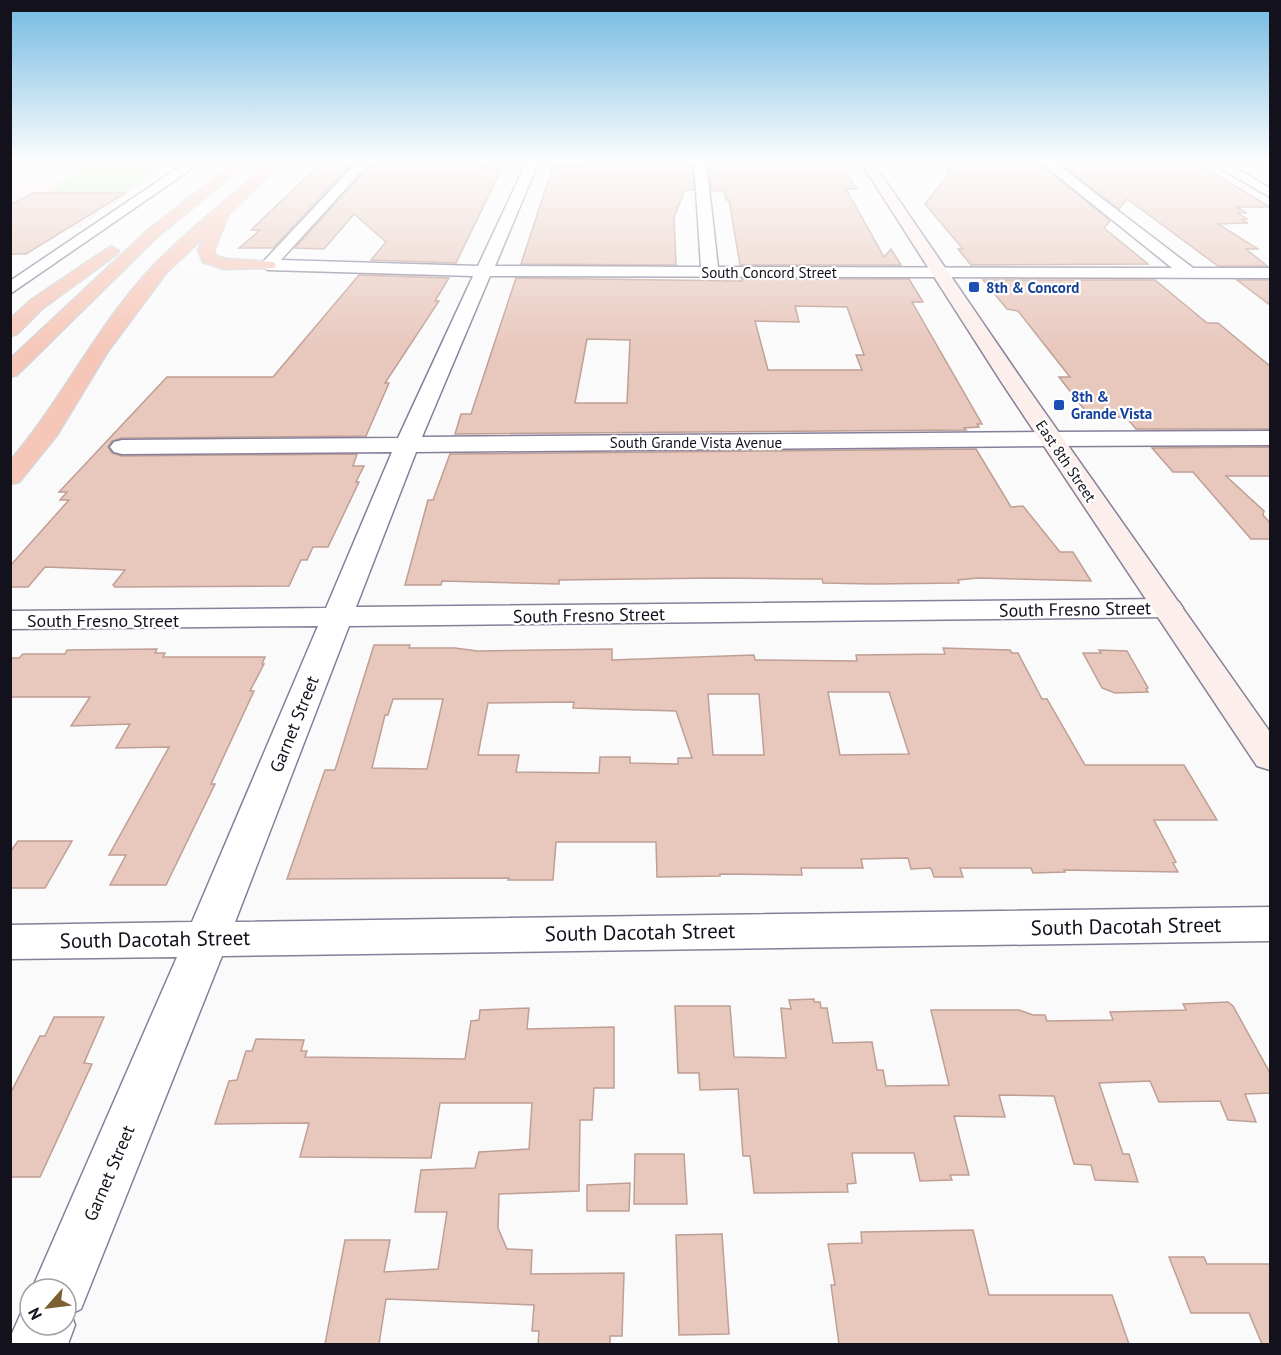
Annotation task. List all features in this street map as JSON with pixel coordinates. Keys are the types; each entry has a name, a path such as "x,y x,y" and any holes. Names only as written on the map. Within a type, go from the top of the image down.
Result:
{"highway":[{"path":"10,386 14,368 164,224"},
{"path":"10,477 49,430 99,349 160,269 208,224"},
{"path":"218,224 206,250 206,256 212,261 224,264 268,265"},
{"path":"10,330 37,304 127,240 153,233"},
{"path":"36,411 99,349"}],"main road":[{"name":"East 8th Street","path":"908,224 1051,439 1270,758"}],"street":[{"path":"10,289 104,224"},
{"path":"268,265 306,224"},
{"name":"Garnet Street","path":"66,1277 207,938 407,444 505,224"},
{"path":"706,224 710,272"},
{"path":"1126,224 1189,273"},
{"path":"22,264 46,264"},
{"name":"South Concord Street","path":"268,265 484,271 1270,273"},
{"name":"South Grande Vista Avenue","path":"122,447 1270,438"},
{"name":"South Fresno Street","path":"10,621 1168,608"},
{"name":"South Dacotah Street","path":"10,942 1270,924"}],"shaded area":[{"path":"11,224 84,224 79,228 11,228"}],"building":[{"path":"10,224 74,224 26,254 10,254"},
{"path":"257,224 295,224 273,248 239,248 260,230 251,230"},
{"path":"317,224 345,224 324,249 295,248"},
{"path":"366,224 475,224 456,263 371,260 386,242"},
{"path":"534,224 674,224 676,265 521,264"},
{"path":"733,224 866,224 884,257 891,249 901,265 740,265"},
{"path":"942,224 1107,224 1104,228 1148,264 971,265 958,249 963,249"},
{"path":"1161,224 1218,224 1258,249 1246,249 1267,266 1218,266"},
{"path":"359,275 449,278 435,301 439,301 385,383 389,383 366,436 122,438 112,441 108,447 112,453 122,456 357,454 353,466 364,466 356,482 359,482 328,547 313,547 307,560 301,560 289,586 115,587 113,585 125,570 45,567 28,587 10,587 10,566 69,500 60,500 67,492 59,492 167,377 273,377"},
{"path":"516,278 742,281 742,279 909,279 923,302 912,302 982,424 977,424 979,427 964,428 966,430 455,434 461,414 471,414","holes":["795,306 847,307 864,355 856,355 862,370 768,370 755,321 799,322","587,339 630,340 627,403 575,403"]},
{"path":"983,280 1155,280 1207,323 1218,323 1270,366 1270,429 1136,429 1126,417 1090,417 1059,377 1070,377 1018,311 1007,309"},
{"path":"1237,280 1270,280 1270,305"},
{"path":"1270,447 1270,476 1226,476 1264,511 1263,515 1270,523 1270,539 1251,539 1193,472 1173,472 1152,448"},
{"path":"976,449 1011,507 1023,506 1060,552 1073,552 1091,581 978,578 958,580 959,583 873,584 823,583 822,579 715,578 559,580 559,584 442,581 441,585 405,585 428,500 433,500 450,454"},
{"path":"374,645 410,645 409,648 455,648 477,651 612,649 612,660 754,655 755,660 857,661 856,655 945,654 943,648 1010,650 1012,653 1018,653 1042,699 1047,699 1085,765 1184,765 1217,820 1154,820 1176,862 1173,863 1178,872 1064,870 1065,872 1033,873 1031,868 960,868 963,877 934,877 931,868 911,869 908,858 861,859 863,868 801,868 802,875 720,874 720,876 657,877 656,842 556,842 553,880 508,880 509,878 287,879 325,770 335,770","holes":["828,692 889,692 909,754 840,755","708,694 759,694 764,755 713,755","393,699 443,699 427,769 372,768 385,715 388,715","574,702 573,708 676,711 692,758 678,758 678,764 630,763 630,757 600,757 599,773 516,772 519,755 478,755 488,703"]},
{"path":"157,649 155,653 165,653 163,657 265,657 262,664 264,664 250,691 254,691 211,784 215,784 166,885 110,885 126,855 109,855 169,747 116,748 130,724 71,726 90,697 10,697 10,658 19,658 23,654 65,654 67,650"},
{"path":"1099,650 1127,651 1148,688 1146,689 1148,692 1115,693 1102,688 1083,653 1101,653"},
{"path":"18,841 72,841 45,888 10,888 10,852"},
{"path":"814,999 814,1002 820,1002 821,1008 827,1008 833,1043 872,1042 877,1070 883,1070 886,1086 949,1085 931,1010 1019,1010 1033,1015 1045,1015 1047,1021 1113,1020 1110,1012 1186,1010 1183,1004 1228,1002 1233,1006 1270,1073 1270,1093 1245,1094 1256,1122 1228,1120 1220,1101 1159,1102 1150,1081 1099,1083 1123,1154 1129,1154 1138,1182 1095,1180 1091,1165 1074,1164 1054,1096 999,1095 1005,1117 954,1116 969,1175 950,1175 952,1180 920,1181 914,1153 852,1153 856,1183 847,1184 848,1192 754,1193 750,1156 743,1156 738,1089 700,1090 699,1073 678,1073 675,1006 730,1006 734,1057 786,1058 781,1008 791,1009 789,1000"},
{"path":"529,1008 527,1029 614,1027 614,1088 594,1088 592,1120 580,1120 579,1191 499,1194 498,1228 507,1249 532,1250 531,1274 624,1273 622,1336 610,1336 610,1344 538,1344 539,1331 532,1331 534,1305 386,1299 379,1344 325,1344 345,1240 390,1240 384,1272 438,1269 447,1212 415,1212 421,1170 475,1168 479,1152 529,1149 532,1103 440,1103 431,1158 300,1157 309,1123 215,1124 229,1081 237,1080 246,1051 252,1051 256,1039 304,1040 301,1051 307,1051 305,1057 465,1059 471,1021 479,1020 480,1010"},
{"path":"54,1017 104,1017 84,1063 92,1064 40,1177 10,1177 10,1094 40,1036 45,1036"},
{"path":"635,1154 684,1154 687,1204 634,1204"},
{"path":"630,1183 629,1211 587,1211 587,1185"},
{"path":"973,1230 989,1295 1112,1295 1129,1344 839,1344 831,1285 835,1285 828,1244 862,1243 861,1232"},
{"path":"722,1234 729,1334 679,1335 676,1235"},
{"path":"1169,1257 1204,1257 1207,1264 1270,1264 1270,1344 1262,1344 1249,1313 1191,1313"}],"place":[{"name":"8th & Concord","path":"974,287"},
{"name":"8th & Grande Vista","path":"1059,405"}]}
